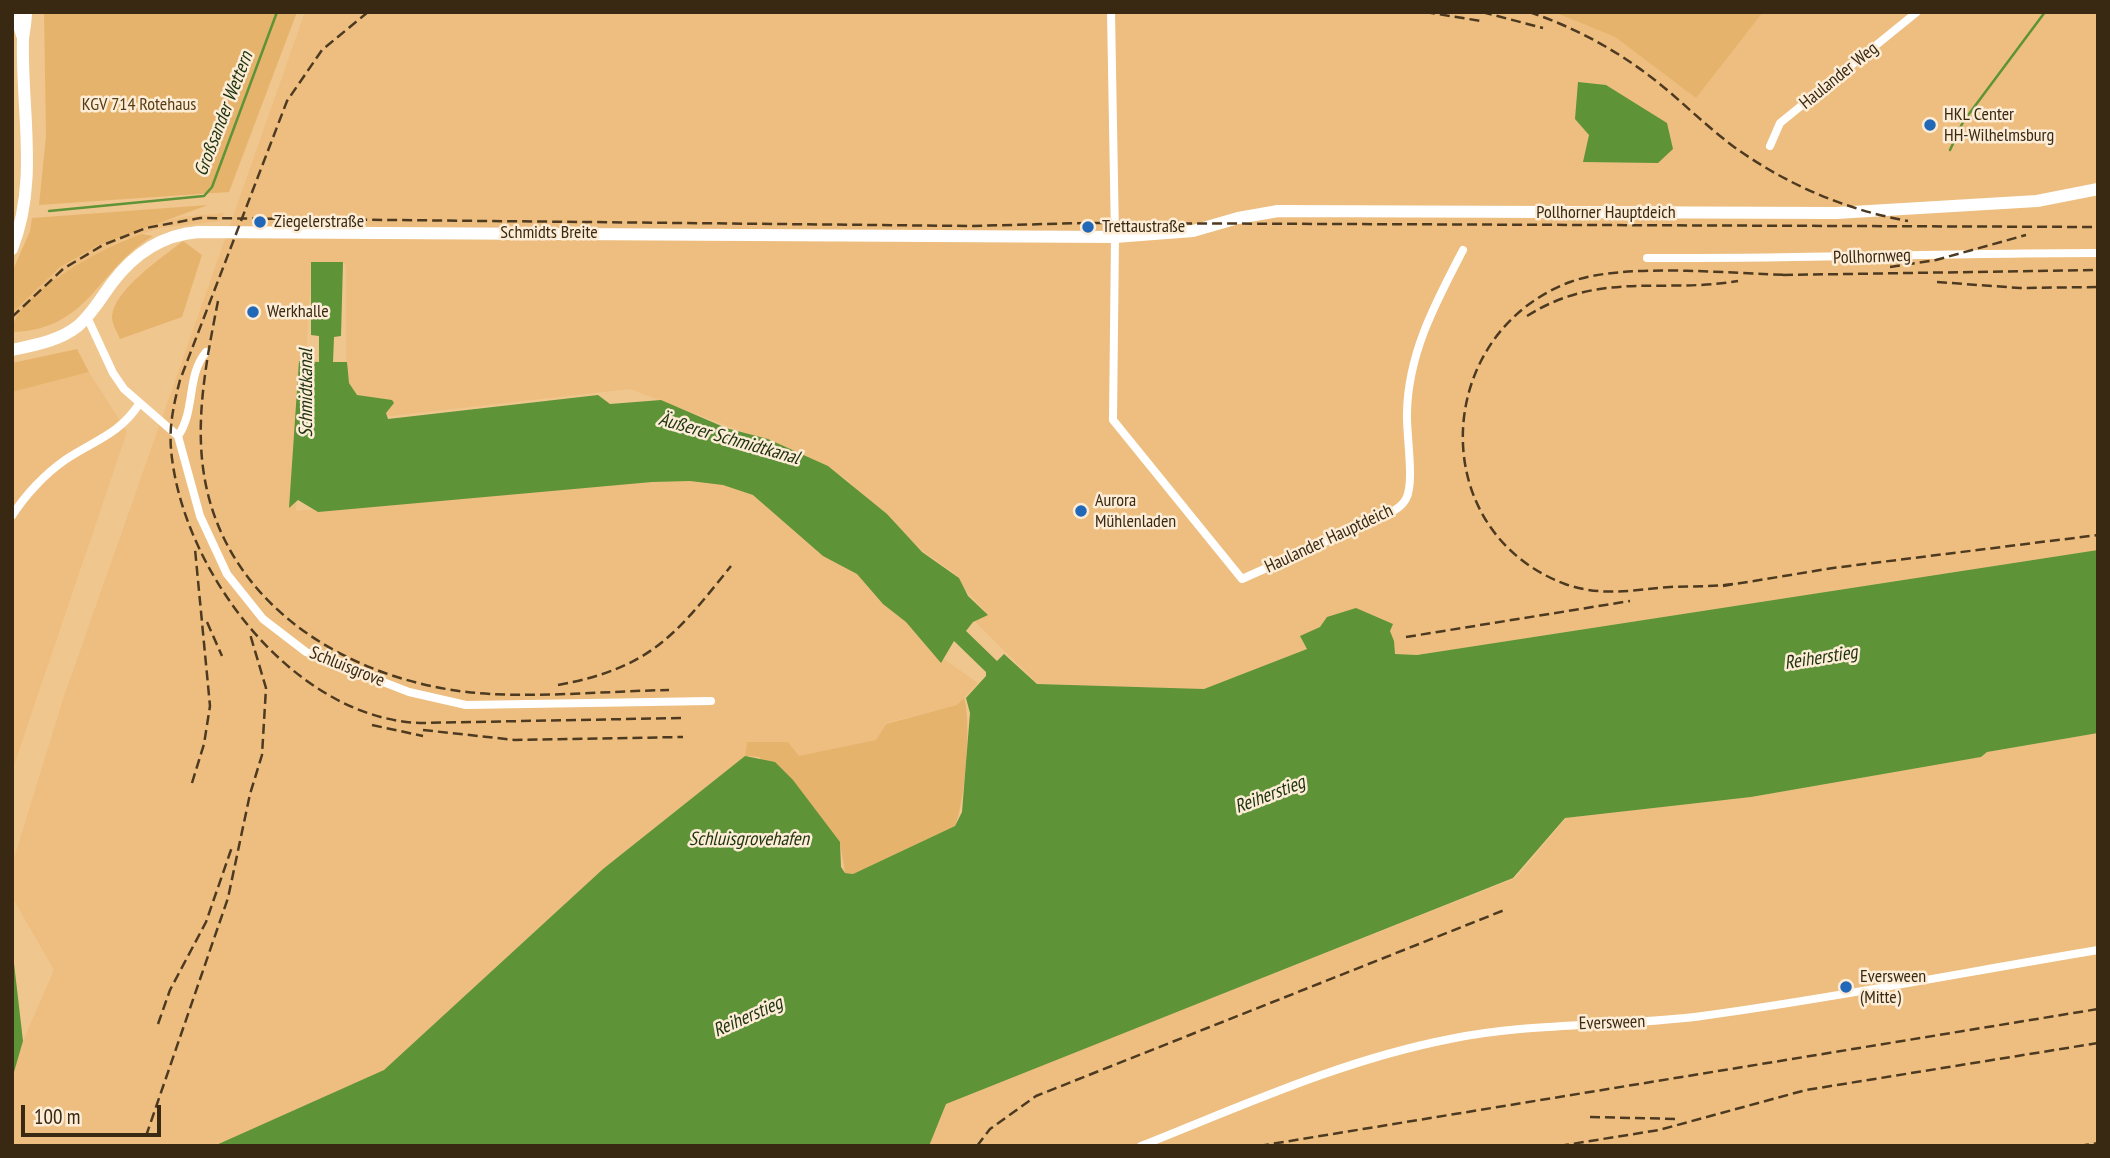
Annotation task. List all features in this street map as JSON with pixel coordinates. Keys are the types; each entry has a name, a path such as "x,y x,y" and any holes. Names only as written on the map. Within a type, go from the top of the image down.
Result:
{"main road":[{"path":"15,12 23,38"},
{"path":"12,249 23,213 27,173 23,38 26,12"},
{"name":"Pollhorner Hauptdeich","path":"1115,237 1193,231 1238,218 1278,211 1836,213 2037,201 2098,189"},
{"name":"Schmidts Breite","path":"12,350 64,335 87,317 123,269 137,257 173,236 198,232 1115,237"},
{"path":"12,343 27,347"}],"street":[{"path":"1111,12 1115,237"},
{"name":"Haulander Weg","path":"1770,146 1780,123 1917,12"},
{"name":"Haulander Hauptdeich","path":"1115,237 1113,421 1242,579 1389,513 1404,502 1408,489 1407,410 1414,360 1435,304 1463,250"},
{"name":"Pollhornweg","path":"1647,258 1812,259 1963,253 2098,253"},
{"path":"87,317 113,373 139,404 178,436 188,422 199,359 206,352"},
{"path":"12,516 47,475 64,461 120,428 139,404"},
{"name":"Schluisgrove","path":"178,436 200,516 227,574 263,619 306,652 409,692 466,705 711,701"},
{"name":"Eversween","path":"1141,1146 1296,1084 1400,1050 1450,1038 1541,1025 1702,1016 2098,950"}],"shaded area":[{"path":"305,12 1554,12 1615,37 1696,97 1763,12 2098,12 2098,550 1417,655 1394,654 1394,641 1390,631 1328,617 1320,627 1301,636 1307,649 1204,689 1038,684 975,622 985,611 966,591 957,575 920,549 846,479 813,459 781,446 630,389 365,419 346,397 346,266 343,262 312,262 296,511 636,472 688,470 812,513 945,660 978,683 958,705 886,723 876,740 799,757 747,742 745,756 603,869 384,1070 214,1146 12,1146 12,1079 23,1041 54,970 12,897 12,865 63,699"},
{"path":"224,213 221,221 161,228 122,240 54,280 12,321 12,313 20,302 60,267 99,245 141,227 181,217"},
{"path":"89,372 127,432 12,771 12,392"},
{"path":"2098,733 2098,1146 929,1146 946,1103 1516,878 1566,818 1751,797 1981,757 1987,752"}],"green space":[{"name":"KGV 714 Rotehaus","path":"44,12 297,12 229,192 39,205 46,136"},
{"path":"1554,12 1763,12 1696,98 1615,37"},
{"path":"208,205 99,245 60,267 12,313 12,272 30,231 32,218"},
{"path":"142,234 153,236 118,265 76,309 59,321 38,329 12,332 16,318 44,287 108,248"},
{"path":"183,241 202,255 182,317 120,339 112,317 121,296 140,275"},
{"path":"77,349 89,372 12,392 12,363"},
{"path":"964,698 967,725 966,762 962,800 955,826 853,874 845,873 840,842 759,757 745,756 747,742 788,742 799,756 876,740 886,724 957,705"}],"water":[{"path":"1578,82 1606,85 1667,123 1673,149 1658,163 1583,162 1589,135 1575,119"},
{"path":"311,262 343,262 341,336 334,337 333,362 347,362 349,383 357,395 392,400 394,403 386,413 388,419 598,395 610,404 661,400 726,428 768,439 828,466 887,514 922,552 959,578 968,596 988,615 973,622 966,631 997,661 1004,654 1037,684 1204,689 1307,649 1300,636 1320,627 1327,617 1356,608 1393,624 1390,631 1395,654 1417,655 2098,550 2098,733 1987,752 1981,757 1751,797 1565,818 1513,878 946,1104 929,1146 214,1146 384,1070 603,869 745,756 775,762 793,780 840,842 841,867 845,873 853,874 955,826 962,812 970,713 966,698 986,676 986,672 954,641 941,663 906,622 883,604 857,574 823,556 753,495 723,485 690,481 652,482 318,512 298,500 289,508 299,361 319,362 319,336 311,335"},
{"path":"12,946 23,1041 12,1079"}],"waterway":[{"name":"Großsander Wettern","path":"49,211 204,196 212,187 277,12"},
{"path":"1950,150 1963,122 2045,12"}],"railway":[{"path":"368,12 322,50 287,101 180,380 172,414 171,449 179,495 196,542 220,587 251,629 288,666 328,695 373,715 420,723 681,718"},
{"path":"1425,12 1481,21"},
{"path":"1482,12 1543,28"},
{"path":"1529,12 1575,31 1633,64 1725,140 1777,174 1840,203 1908,221"},
{"path":"12,317 63,269 103,245 146,228 200,218 971,226 1084,223 2098,227"},
{"path":"1890,267 1936,260 2026,235"},
{"path":"1783,275 2098,270"},
{"path":"1733,584 1617,592 1591,590 1565,584 1519,558 1487,522 1468,479 1463,433 1471,386 1491,344 1524,308 1570,282 1619,272 1648,271 1792,275"},
{"path":"1527,316 1554,302 1606,288 1738,281"},
{"path":"1937,282 2020,288 2098,287"},
{"path":"218,301 207,360 201,420 202,459 212,508 231,552 258,589 291,622 330,648 373,669 419,683 467,692 541,695 669,690"},
{"path":"1723,586 1833,568 2098,535"},
{"path":"192,783 204,744 210,706 195,549"},
{"path":"558,685 616,669 658,645 693,612 731,566"},
{"path":"1406,637 1630,601"},
{"path":"207,622 222,656"},
{"path":"146,1136 228,898 250,794 262,755 266,688 250,634"},
{"path":"372,725 423,736"},
{"path":"423,730 515,740 683,737"},
{"path":"158,1024 170,990 206,922 232,847"},
{"path":"977,1146 990,1129 1036,1096 1507,909"},
{"path":"1259,1146 2098,1009"},
{"path":"1559,1146 1659,1130 1806,1090 2098,1043"},
{"path":"1590,1117 1679,1119"},
{"path":"2079,1146 2098,1143"}],"place":[{"name":"HKL Center HH-Wilhelmsburg","path":"1930,125"},
{"name":"Ziegelerstraße","path":"260,222"},
{"name":"Trettaustraße","path":"1088,227"},
{"name":"Werkhalle","path":"253,312"},
{"name":"Aurora Mühlenladen","path":"1081,511"},
{"name":"Eversween (Mitte)","path":"1846,987"}],"water label":[{"name":"Schmidtkanal","path":"307,393"},
{"name":"Äußerer Schmidtkanal","path":"729,439"},
{"name":"Reiherstieg","path":"1821,658"},
{"name":"Reiherstieg","path":"1270,795"},
{"name":"Schluisgrovehafen","path":"749,840"},
{"name":"Reiherstieg","path":"748,1017"}]}
